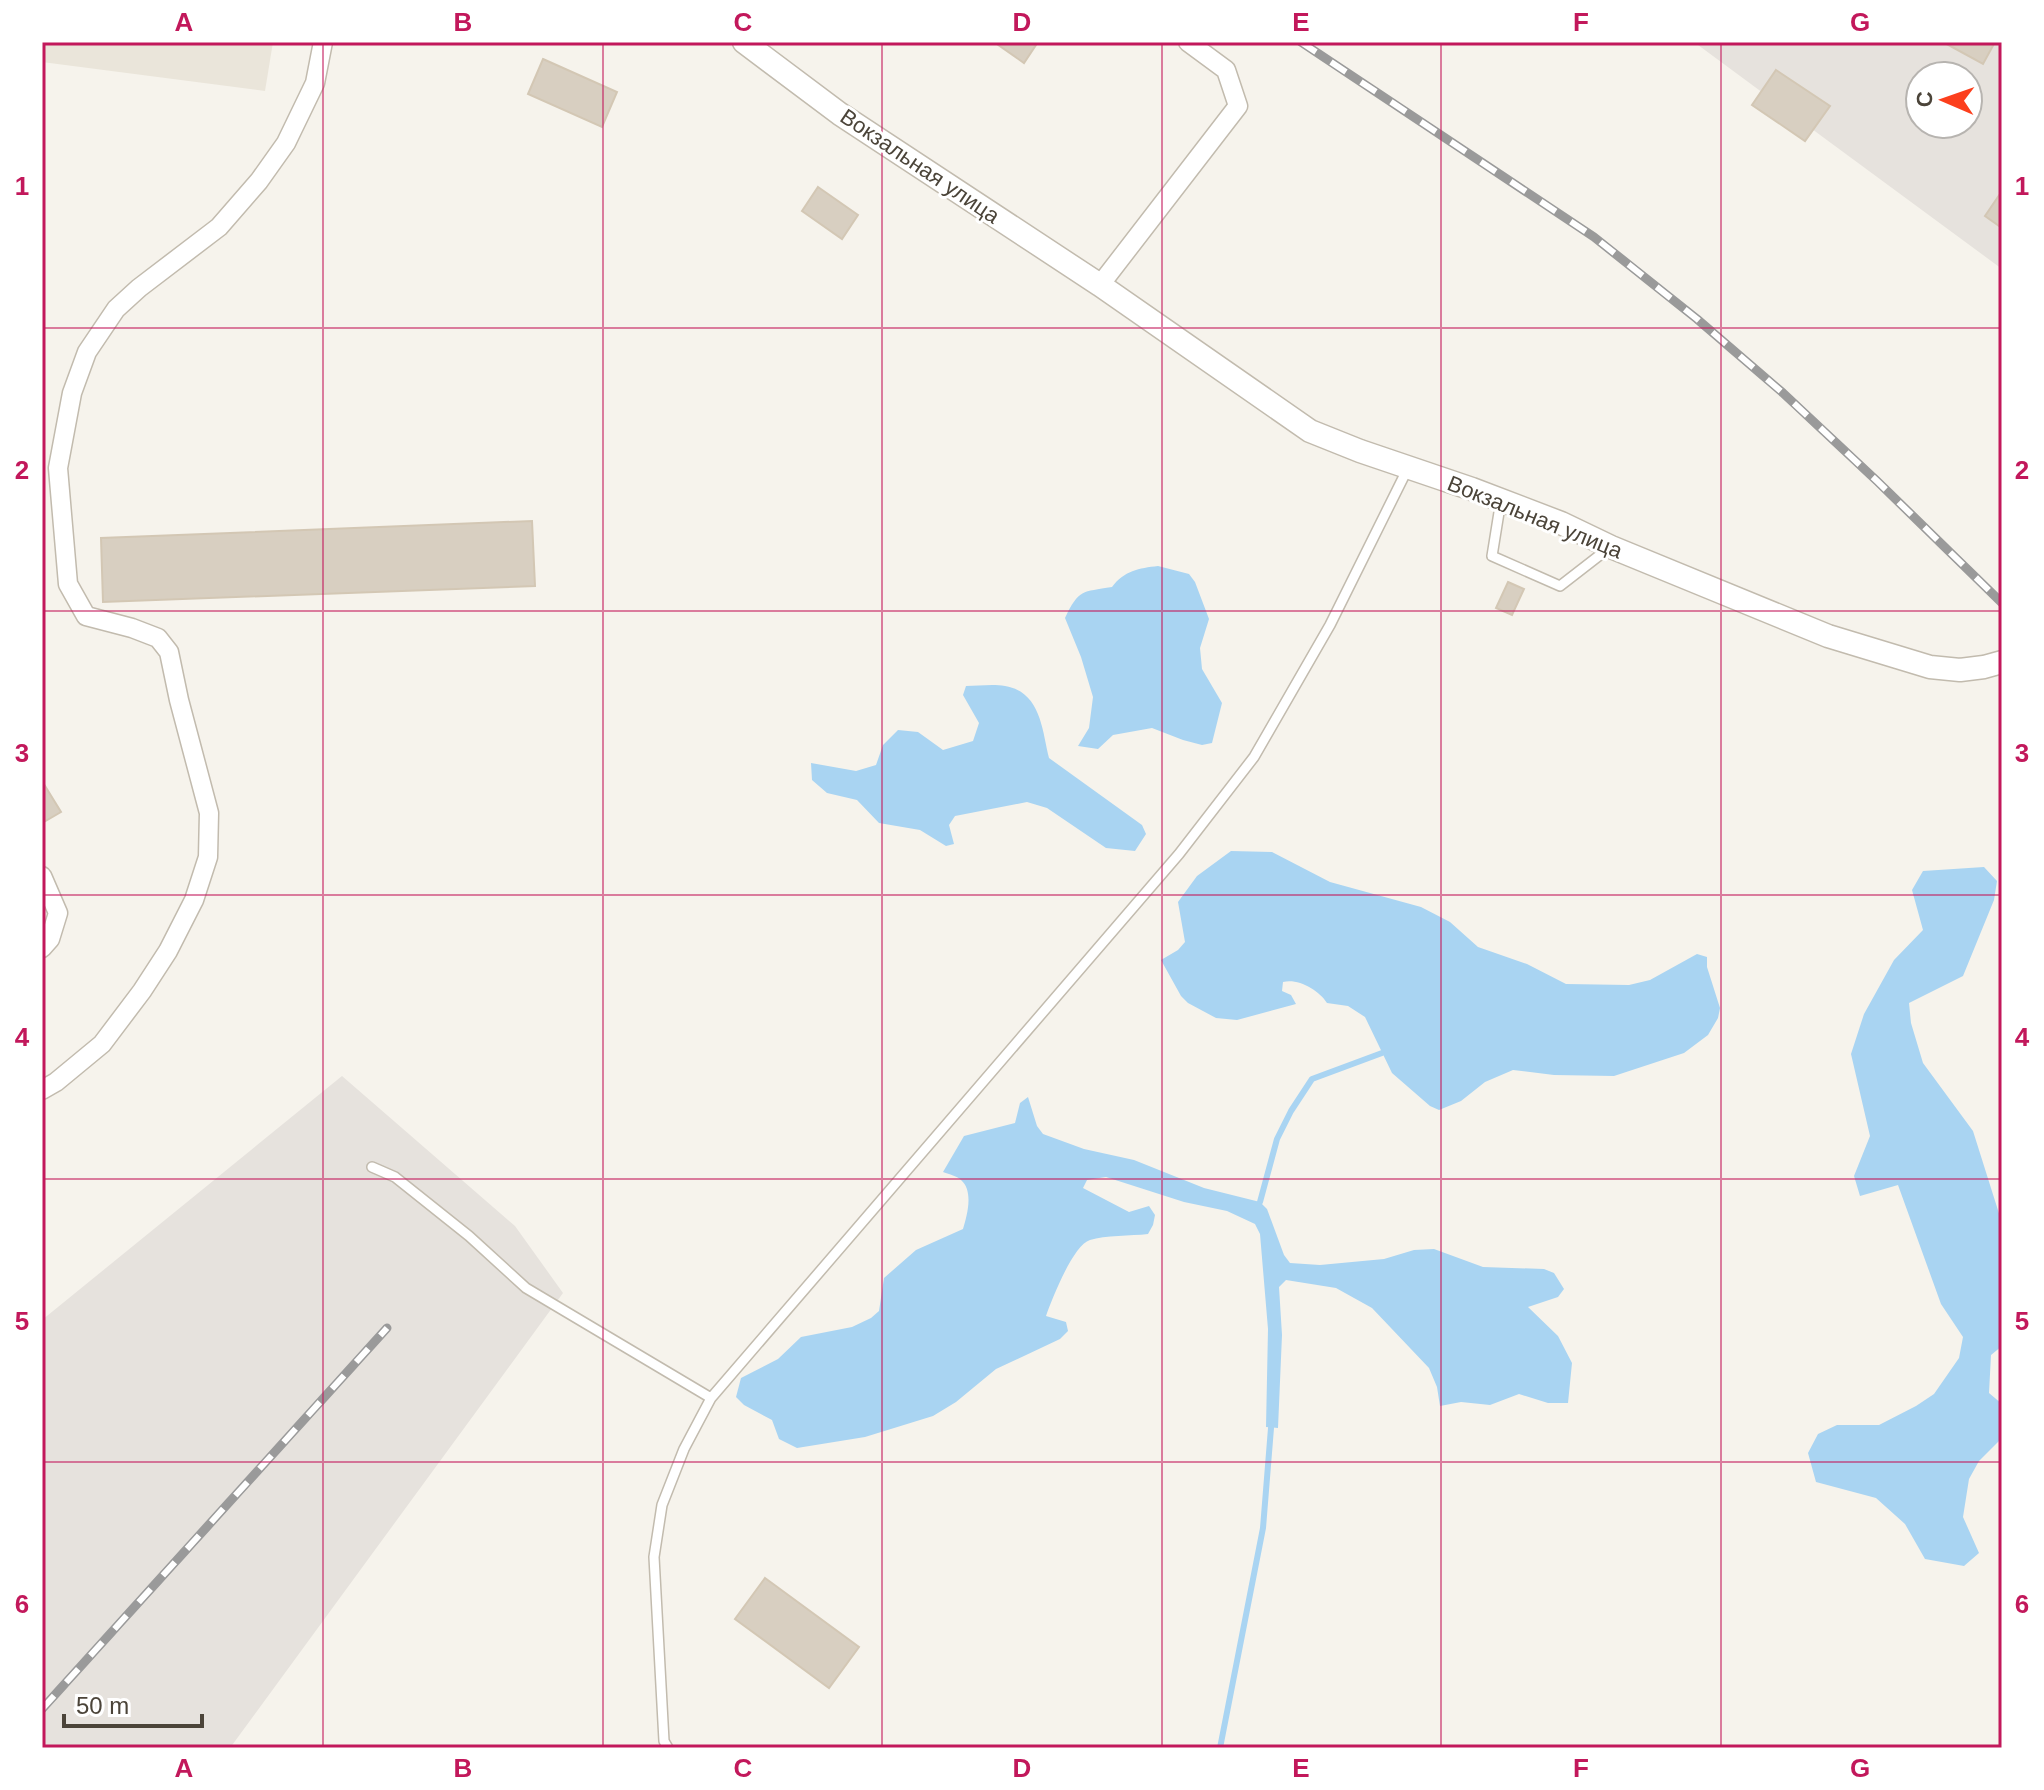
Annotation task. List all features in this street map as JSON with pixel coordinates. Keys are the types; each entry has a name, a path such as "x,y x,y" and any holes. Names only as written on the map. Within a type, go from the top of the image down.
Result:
{"street":[{"path":"42,1090 102,1044 168,951 194,900 208,857 209,828 209,813 169,652 158,638 86,616 68,584 50,466 87,352 116,309 219,227 259,181 286,143 315,83 323,42"},
{"name":"Вокзальная улица","path":"744,42 840,114 1100,285 1310,431 1561,523 1611,547 1828,636 1930,667 1960,670 2002,662"},
{"path":"1100,285 1238,106 1226,70 1188,42"},
{"path":"42,876 58,913 50,939 42,948"}],"lane":[{"path":"668,1748 664,1741 654,1557 662,1505 684,1449 711,1398 1169,866 1254,757 1330,625 1408,468"},
{"path":"1501,500 1492,556 1560,586 1611,547"},
{"path":"372,1167 395,1177 469,1236 526,1288 711,1398"}],"shaded area":[{"path":"42,42 273,42 265,91 42,62"},
{"path":"1694,42 2002,42 2002,269"},
{"path":"342,1076 515,1226 563,1293 230,1748 42,1748 42,1320"}],"water":[{"path":"1158,566 1189,574 1209,619 1200,648 1202,669 1222,703 1212,743 1202,745 1152,728 1113,735 1098,749 1078,746 1089,728 1093,697 1065,618 1082,594 1112,587 1132,571"},
{"path":"966,686 1005,686 1026,696 1038,714 1049,758 1142,825 1146,834 1135,851 1106,848 1047,808 1027,802 955,816 949,825 954,844 946,846 920,830 879,823 857,800 827,793 812,780 811,763 856,771 876,765 883,745 898,730 918,732 943,750 973,741 979,723 963,695"},
{"path":"1231,851 1272,852 1330,882 1421,907 1450,922 1478,947 1527,964 1566,984 1629,985 1650,980 1697,954 1707,957 1707,967 1720,1008 1718,1018 1708,1035 1684,1053 1614,1076 1554,1075 1513,1070 1485,1082 1461,1101 1439,1110 1430,1106 1392,1073 1365,1017 1348,1006 1327,1003 1308,986 1283,982 1282,991 1291,995 1296,1004 1237,1020 1216,1018 1181,996 1161,960 1185,942 1178,902 1197,876"},
{"path":"1984,867 1997,881 1994,900 1963,976 1909,1003 1911,1023 1923,1063 1973,1131 2002,1223 2002,1346 1991,1355 1989,1393 2002,1404 2002,1438 1979,1461 1969,1479 1963,1517 1979,1553 1964,1566 1925,1559 1905,1524 1876,1498 1816,1482 1808,1453 1818,1434 1837,1425 1879,1425 1916,1406 1934,1394 1959,1358 1963,1337 1941,1304 1898,1185 1860,1196 1854,1176 1870,1136 1851,1054 1864,1014 1894,960 1923,930 1912,890 1923,871"},
{"path":"1028,1097 1037,1126 1043,1134 1084,1149 1134,1160 1204,1188 1260,1202 1267,1209 1290,1263 1320,1265 1384,1259 1414,1250 1434,1249 1483,1267 1544,1269 1554,1273 1564,1289 1558,1297 1528,1307 1558,1336 1572,1363 1568,1403 1548,1403 1519,1394 1490,1405 1461,1402 1440,1406 1437,1387 1429,1368 1372,1308 1336,1288 1286,1280 1279,1287 1282,1335 1278,1428 1266,1427 1268,1329 1260,1234 1255,1224 1227,1211 1184,1202 1106,1177 1087,1180 1083,1188 1129,1212 1149,1206 1155,1215 1153,1225 1148,1234 1096,1238 1083,1244 1064,1274 1046,1316 1066,1322 1068,1331 1060,1339 996,1369 956,1402 933,1416 865,1437 797,1448 779,1439 772,1420 744,1405 736,1397 741,1378 778,1359 801,1337 852,1327 871,1318 879,1311 884,1278 916,1250 963,1229 968,1204 967,1190 959,1179 943,1172 964,1136 1015,1123 1020,1103"}],"building":[{"path":"994,42 1038,42 1024,63"},
{"path":"1943,42 1995,42 1984,62"},
{"path":"543,59 617,92 602,127 528,94"},
{"path":"1776,70 1830,106 1805,141 1752,105"},
{"path":"818,187 858,215 842,239 802,211"},
{"path":"2002,191 2002,228 1985,216"},
{"path":"532,521 535,586 103,602 101,538"},
{"path":"1508,582 1524,589 1512,615 1496,608"},
{"path":"42,781 61,812 42,823"},
{"path":"765,1578 859,1647 829,1688 735,1619"}],"waterway":[{"path":"1260,1202 1277,1139 1312,1079 1382,1053"},
{"path":"1220,1748 1263,1528 1271,1428"}],"railway":[{"path":"1301,42 1594,237 1697,319 1783,393 2002,603"},
{"path":"42,1709 387,1328"}]}
